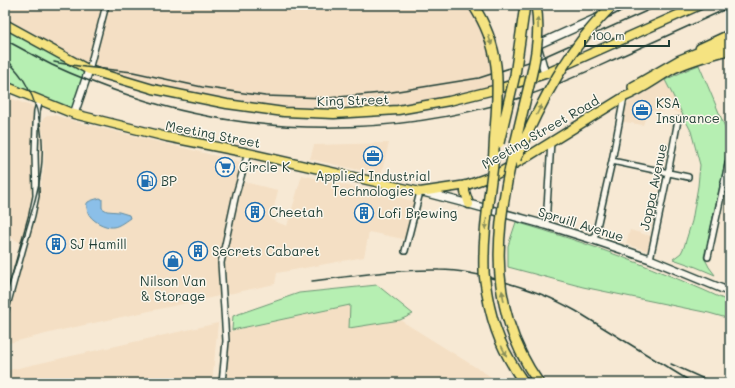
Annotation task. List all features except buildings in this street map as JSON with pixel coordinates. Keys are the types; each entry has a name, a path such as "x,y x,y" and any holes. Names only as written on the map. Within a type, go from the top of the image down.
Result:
{"highway":[{"path":"473,5 489,36 498,77 492,172 484,243 484,272 486,288 494,325 500,341 507,356 524,383"},
{"path":"492,172 515,75 525,5"},
{"path":"536,5 538,39 535,62 513,153 503,203 499,264 502,292 507,316 514,337 530,370 539,383"},
{"path":"507,184 511,171 537,113 552,85 580,43 613,5"},
{"path":"633,87 680,60 730,41"},
{"path":"662,76 692,59 730,45"}],"main road":[{"name":"King Street","path":"5,24 89,70 153,89 227,104 284,112 334,114 398,110 449,101 498,89 545,74 700,5"},
{"name":"Meeting Street Road","path":"420,192 465,185 495,175 624,96 633,87 667,64 730,34"},
{"name":"Meeting Street Road","path":"624,96 634,93 675,68 694,60 730,50"},
{"name":"Meeting Street","path":"5,86 74,114 167,137 248,153 420,192"},
{"path":"465,185 465,192 469,204"}],"street":[{"path":"74,114 89,70 106,5"},
{"path":"545,74 537,45 623,5"},
{"path":"594,240 612,161 624,96"},
{"path":"5,313 36,196 36,125 40,100"},
{"name":"Joppa Avenue","path":"650,259 678,120"},
{"path":"546,225 551,141"},
{"path":"222,383 226,341 221,263 236,194 248,153"},
{"path":"708,257 730,155"},
{"path":"612,161 688,177"},
{"path":"723,185 730,186"},
{"path":"405,251 420,192"},
{"name":"Spruill Avenue","path":"420,192 546,225 594,240 650,259 730,292"}],"shaded area":[{"path":"5,5 473,5 483,22 498,89 449,101 334,114 227,104 85,67 5,24"},
{"path":"665,80 682,114 663,107 661,112 648,109 643,125 619,121 622,107"},
{"path":"5,96 38,109 37,188 40,190 44,167 44,142 41,123 44,118 49,115 54,115 245,163 240,181 278,190 271,220 287,226 302,175 418,202 408,240 369,232 364,257 277,273 275,284 66,329 5,344 5,313 24,245 5,234"},
{"path":"389,143 381,175 310,159 314,145"},
{"path":"630,230 654,237 651,252 626,244"},
{"path":"351,305 349,328 400,320 501,383 222,383 226,332"},
{"path":"218,323 212,383 5,383 5,371"}],"green space":[{"path":"5,24 89,70 74,114 5,86"},
{"path":"699,65 725,127 728,148 704,257 715,275 673,259 681,253 684,247 692,221 700,165 691,131 665,80"},
{"path":"516,222 571,239 624,258 678,279 730,302 730,319 709,313 583,287 508,267 508,246"},
{"path":"377,285 413,314 400,320 349,328 350,305 232,330 233,316 299,293"}],"water":[{"path":"100,198 102,199 102,208 107,211 129,215 130,218 115,227 106,226 95,221 89,215 87,204 89,201"}],"railway":[{"path":"54,62 133,72 202,87 265,96 328,98 392,92 479,78 541,58 660,5"},
{"path":"5,40 52,65 81,78 131,96 178,110 227,120 277,125 327,127 377,125 426,120 475,110 523,97 580,75 730,7"},
{"path":"5,58 22,77 32,97 37,110 42,139 41,168 35,201 5,295"},
{"path":"312,281 376,273 423,270 457,271 491,278 551,298 564,304 693,383"},
{"path":"671,364 713,383"}],"place":[{"name":"KSA Insurance","path":"642,110"},
{"name":"Applied Industrial Technologies","path":"373,156"},
{"name":"Circle K","path":"225,167"},
{"name":"BP","path":"147,181"},
{"name":"Cheetah","path":"255,212"},
{"name":"Lofi Brewing","path":"364,213"},
{"name":"SJ Hamill","path":"56,244"},
{"name":"Secrets Cabaret","path":"198,251"},
{"name":"Nilson Van & Storage","path":"173,261"}]}
